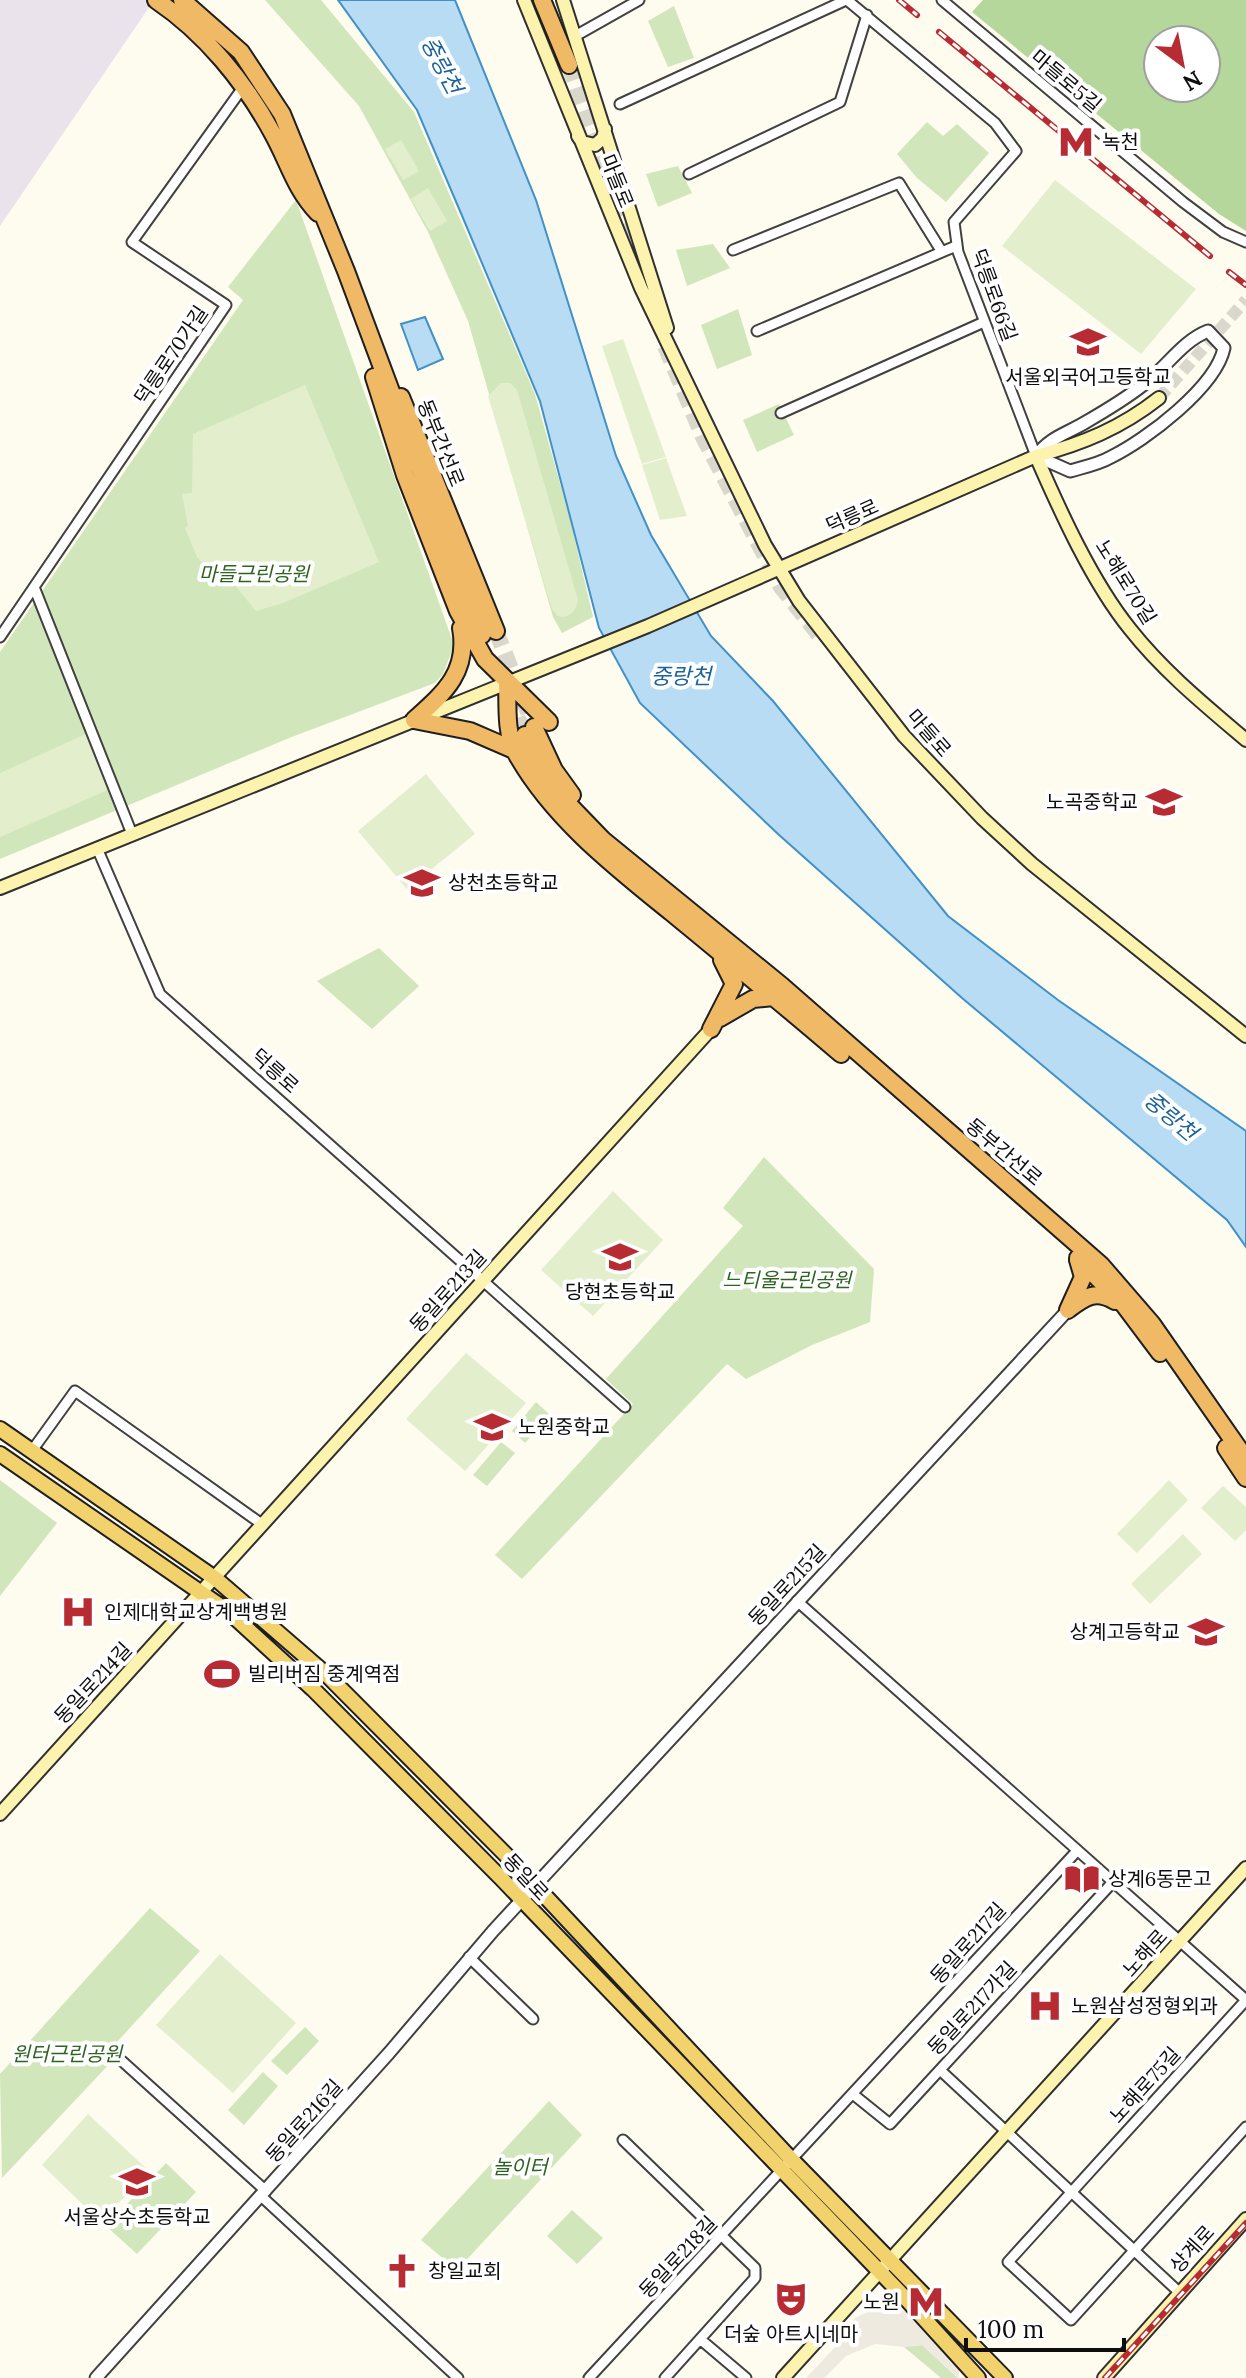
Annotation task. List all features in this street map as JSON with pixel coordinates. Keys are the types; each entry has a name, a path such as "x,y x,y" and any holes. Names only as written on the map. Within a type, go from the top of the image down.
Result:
{"highway":[{"path":"156,0 211,48 244,86 275,138 300,194 325,220"},
{"name":"동부간선로","path":"182,0 241,52 273,97 421,442 489,633 357,309 346,271"},
{"path":"542,0 569,65"},
{"path":"357,309 379,398 458,611 485,659 507,681 536,728"},
{"path":"414,720 440,697 456,675 464,654 458,611"},
{"path":"507,681 509,725 514,750 542,792 571,826 662,906 715,940 774,997 882,1087 932,1118"},
{"path":"514,750 515,729 522,722 532,717 536,728"},
{"path":"414,720 470,731 514,750"},
{"name":"동부간선로","path":"536,728 548,783 613,848 696,914"},
{"name":"동부간선로","path":"536,728 554,770 582,807 696,914 715,940 1044,1213 1126,1290 1246,1459"},
{"path":"613,848 647,894"},
{"path":"711,1029 734,984 715,940"},
{"path":"711,1029 735,1007 753,999 774,997"},
{"path":"1044,1213 1078,1258 1124,1305 1246,1478"},
{"path":"1068,1310 1083,1277 1078,1258"},
{"path":"1068,1310 1094,1294 1102,1294 1124,1305"}],"main road":[{"name":"마들로","path":"524,0 621,243 681,373 779,570 824,635 895,724 982,818 1032,864 1246,1036"},
{"name":"마들로","path":"563,0 577,35 681,373"},
{"path":"576,133 582,142 592,145 603,138 605,128"},
{"name":"덕릉로","path":"0,888 747,584 1036,456 1074,446 1108,432 1159,398"},
{"name":"노해로70길","path":"1036,456 1064,520 1127,625 1173,674 1246,740"},
{"name":"동일로213길","path":"216,1579 711,1029"},
{"name":"동일로","path":"0,1429 216,1579 327,1675 535,1885 790,2158 1005,2378"},
{"name":"동일로","path":"0,1454 229,1612 313,1689 521,1900 978,2378"},
{"name":"동일로214길","path":"0,1814 216,1579"},
{"name":"노해로","path":"783,2378 893,2261 1246,1868"},
{"name":"상계로","path":"1104,2378 1246,2219"}],"street":[{"path":"577,35 639,0"},
{"path":"620,104 846,0"},
{"name":"덕릉로66길","path":"846,0 995,123 1016,151 954,222 956,246 1036,456"},
{"name":"마들로5길","path":"942,0 1183,202 1223,232 1246,242"},
{"path":"689,174 840,102 867,15"},
{"name":"덕릉로70가길","path":"0,637 226,305 132,242 244,86"},
{"path":"733,250 899,183 942,252"},
{"path":"757,331 956,246"},
{"path":"781,413 984,322"},
{"path":"1208,331 1224,348 1221,365 1185,402 1149,433 1110,458 1070,471 1036,456 1049,439 1082,424 1142,386 1193,337 1208,331"},
{"path":"34,587 132,834"},
{"name":"덕릉로","path":"97,848 160,994 482,1284 625,1407"},
{"name":"동일로215길","path":"535,1885 1068,1310"},
{"path":"31,1452 75,1391 263,1525"},
{"path":"797,1601 1076,1852 1182,1942"},
{"name":"동일로217길","path":"790,2158 854,2095 1076,1852"},
{"name":"동일로217가길","path":"854,2095 890,2124 1112,1883"},
{"name":"동일로216길","path":"96,2378 389,2053 469,1957 535,1885"},
{"name":"노해로75길","path":"1132,2249 1071,2320 1008,2262 1246,2000 1182,1942"},
{"path":"469,1957 533,2019"},
{"path":"122,2061 458,2378"},
{"path":"940,2070 1180,2293"},
{"path":"1132,2249 1246,2127"},
{"path":"623,2140 755,2268 755,2278 665,2378"},
{"name":"동일로218길","path":"589,2378 722,2237 790,2158"},
{"path":"700,2339 746,2378"}],"shaded area":[{"path":"0,0 154,0 0,226"},
{"path":"888,2302 915,2317 959,2367 959,2378 922,2345 875,2344 846,2356 824,2378 806,2378 839,2343 855,2318"}],"green space":[{"path":"265,0 321,0 414,112 535,394 570,519 593,617 562,633 553,617 468,321 428,232 359,106"},
{"path":"983,0 1246,0 1246,231 1219,214 972,12"},
{"path":"674,6 694,58 668,67 648,21"},
{"path":"927,122 943,136 957,124 989,153 946,202 917,178 897,154"},
{"path":"401,140 419,171 403,180 385,149"},
{"path":"678,166 692,193 658,207 646,174"},
{"path":"1055,180 1196,289 1141,354 1002,246"},
{"path":"428,188 447,221 430,231 411,199"},
{"name":"마들근린공원","path":"296,200 454,645 443,674 435,683 289,738 0,859 0,652 243,300 228,287"},
{"path":"713,244 730,268 687,286 676,250"},
{"path":"738,309 752,355 717,369 701,325"},
{"path":"623,339 666,457 642,464 602,346"},
{"path":"501,383 510,383 517,390 578,600 574,611 566,616 558,616 552,609 488,396"},
{"path":"305,385 379,562 283,603 256,611 228,577 219,581 197,557 185,528 188,526 182,494 192,493 193,434"},
{"path":"779,404 794,435 757,452 743,420"},
{"path":"666,458 687,516 660,520 642,465"},
{"path":"86,734 110,789 0,837 0,773"},
{"path":"426,774 475,834 407,889 358,831"},
{"path":"379,948 419,986 372,1029 317,981"},
{"name":"느티울근린공원","path":"764,1157 874,1269 870,1322 812,1345 746,1379 727,1364 522,1579 495,1555 633,1404 606,1379 743,1226 723,1208"},
{"path":"613,1191 663,1240 593,1316 541,1270"},
{"path":"466,1353 526,1403 465,1471 406,1419"},
{"path":"536,1402 550,1415 525,1443 512,1431"},
{"path":"501,1442 515,1453 487,1486 473,1475"},
{"path":"0,1480 57,1523 0,1596"},
{"path":"1169,1480 1188,1500 1137,1553 1117,1534"},
{"path":"1223,1486 1246,1507 1246,1530 1235,1541 1201,1508"},
{"path":"1183,1534 1202,1554 1150,1604 1131,1584"},
{"name":"원터근린공원","path":"150,1908 200,1951 107,2053 114,2059 2,2178 0,2074"},
{"path":"220,1954 296,2023 233,2093 156,2025"},
{"path":"305,2027 319,2041 287,2075 271,2061"},
{"path":"263,2072 278,2086 244,2125 228,2110"},
{"name":"놀이터","path":"549,2101 582,2135 457,2270 421,2240"},
{"path":"88,2114 150,2172 100,2221 42,2165"},
{"path":"166,2163 196,2192 137,2254 106,2226"},
{"path":"572,2210 603,2238 577,2264 547,2236"},
{"path":"922,2345 958,2378 941,2378 904,2347"}],"water":[{"name":"중랑천","path":"338,0 455,0 536,200 616,456 651,535 711,636 773,701 948,916 1058,1000 1246,1131 1246,1247 1227,1220 962,998 778,834 640,703 599,628 540,401 417,110"},
{"path":"425,317 443,359 418,370 401,324"}],"tunnel":[{"path":"569,65 647,290"},
{"path":"1159,398 1246,300"},
{"path":"665,346 703,437 781,587 819,635"},
{"path":"496,631 534,727"},
{"path":"508,696 525,735"}],"railway":[{"path":"899,0 917,15"},
{"path":"939,32 1210,256"},
{"path":"1229,272 1246,285"},
{"path":"1105,2378 1246,2223"}],"place":[{"name":"녹천","path":"1076,142"},
{"name":"서울외국어고등학교","path":"1088,342"},
{"name":"노곡중학교","path":"1164,802"},
{"name":"상천초등학교","path":"422,883"},
{"name":"당현초등학교","path":"620,1257"},
{"name":"노원중학교","path":"492,1427"},
{"name":"인제대학교상계백병원","path":"78,1612"},
{"name":"상계고등학교","path":"1206,1632"},
{"name":"빌리버짐 중계역점","path":"222,1674"},
{"name":"상계6동문고","path":"1082,1879"},
{"name":"노원삼성정형외과","path":"1045,2006"},
{"name":"서울상수초등학교","path":"137,2182"},
{"name":"창일교회","path":"402,2271"},
{"name":"더숲 아트시네마","path":"791,2299"},
{"name":"노원","path":"926,2302"}]}
